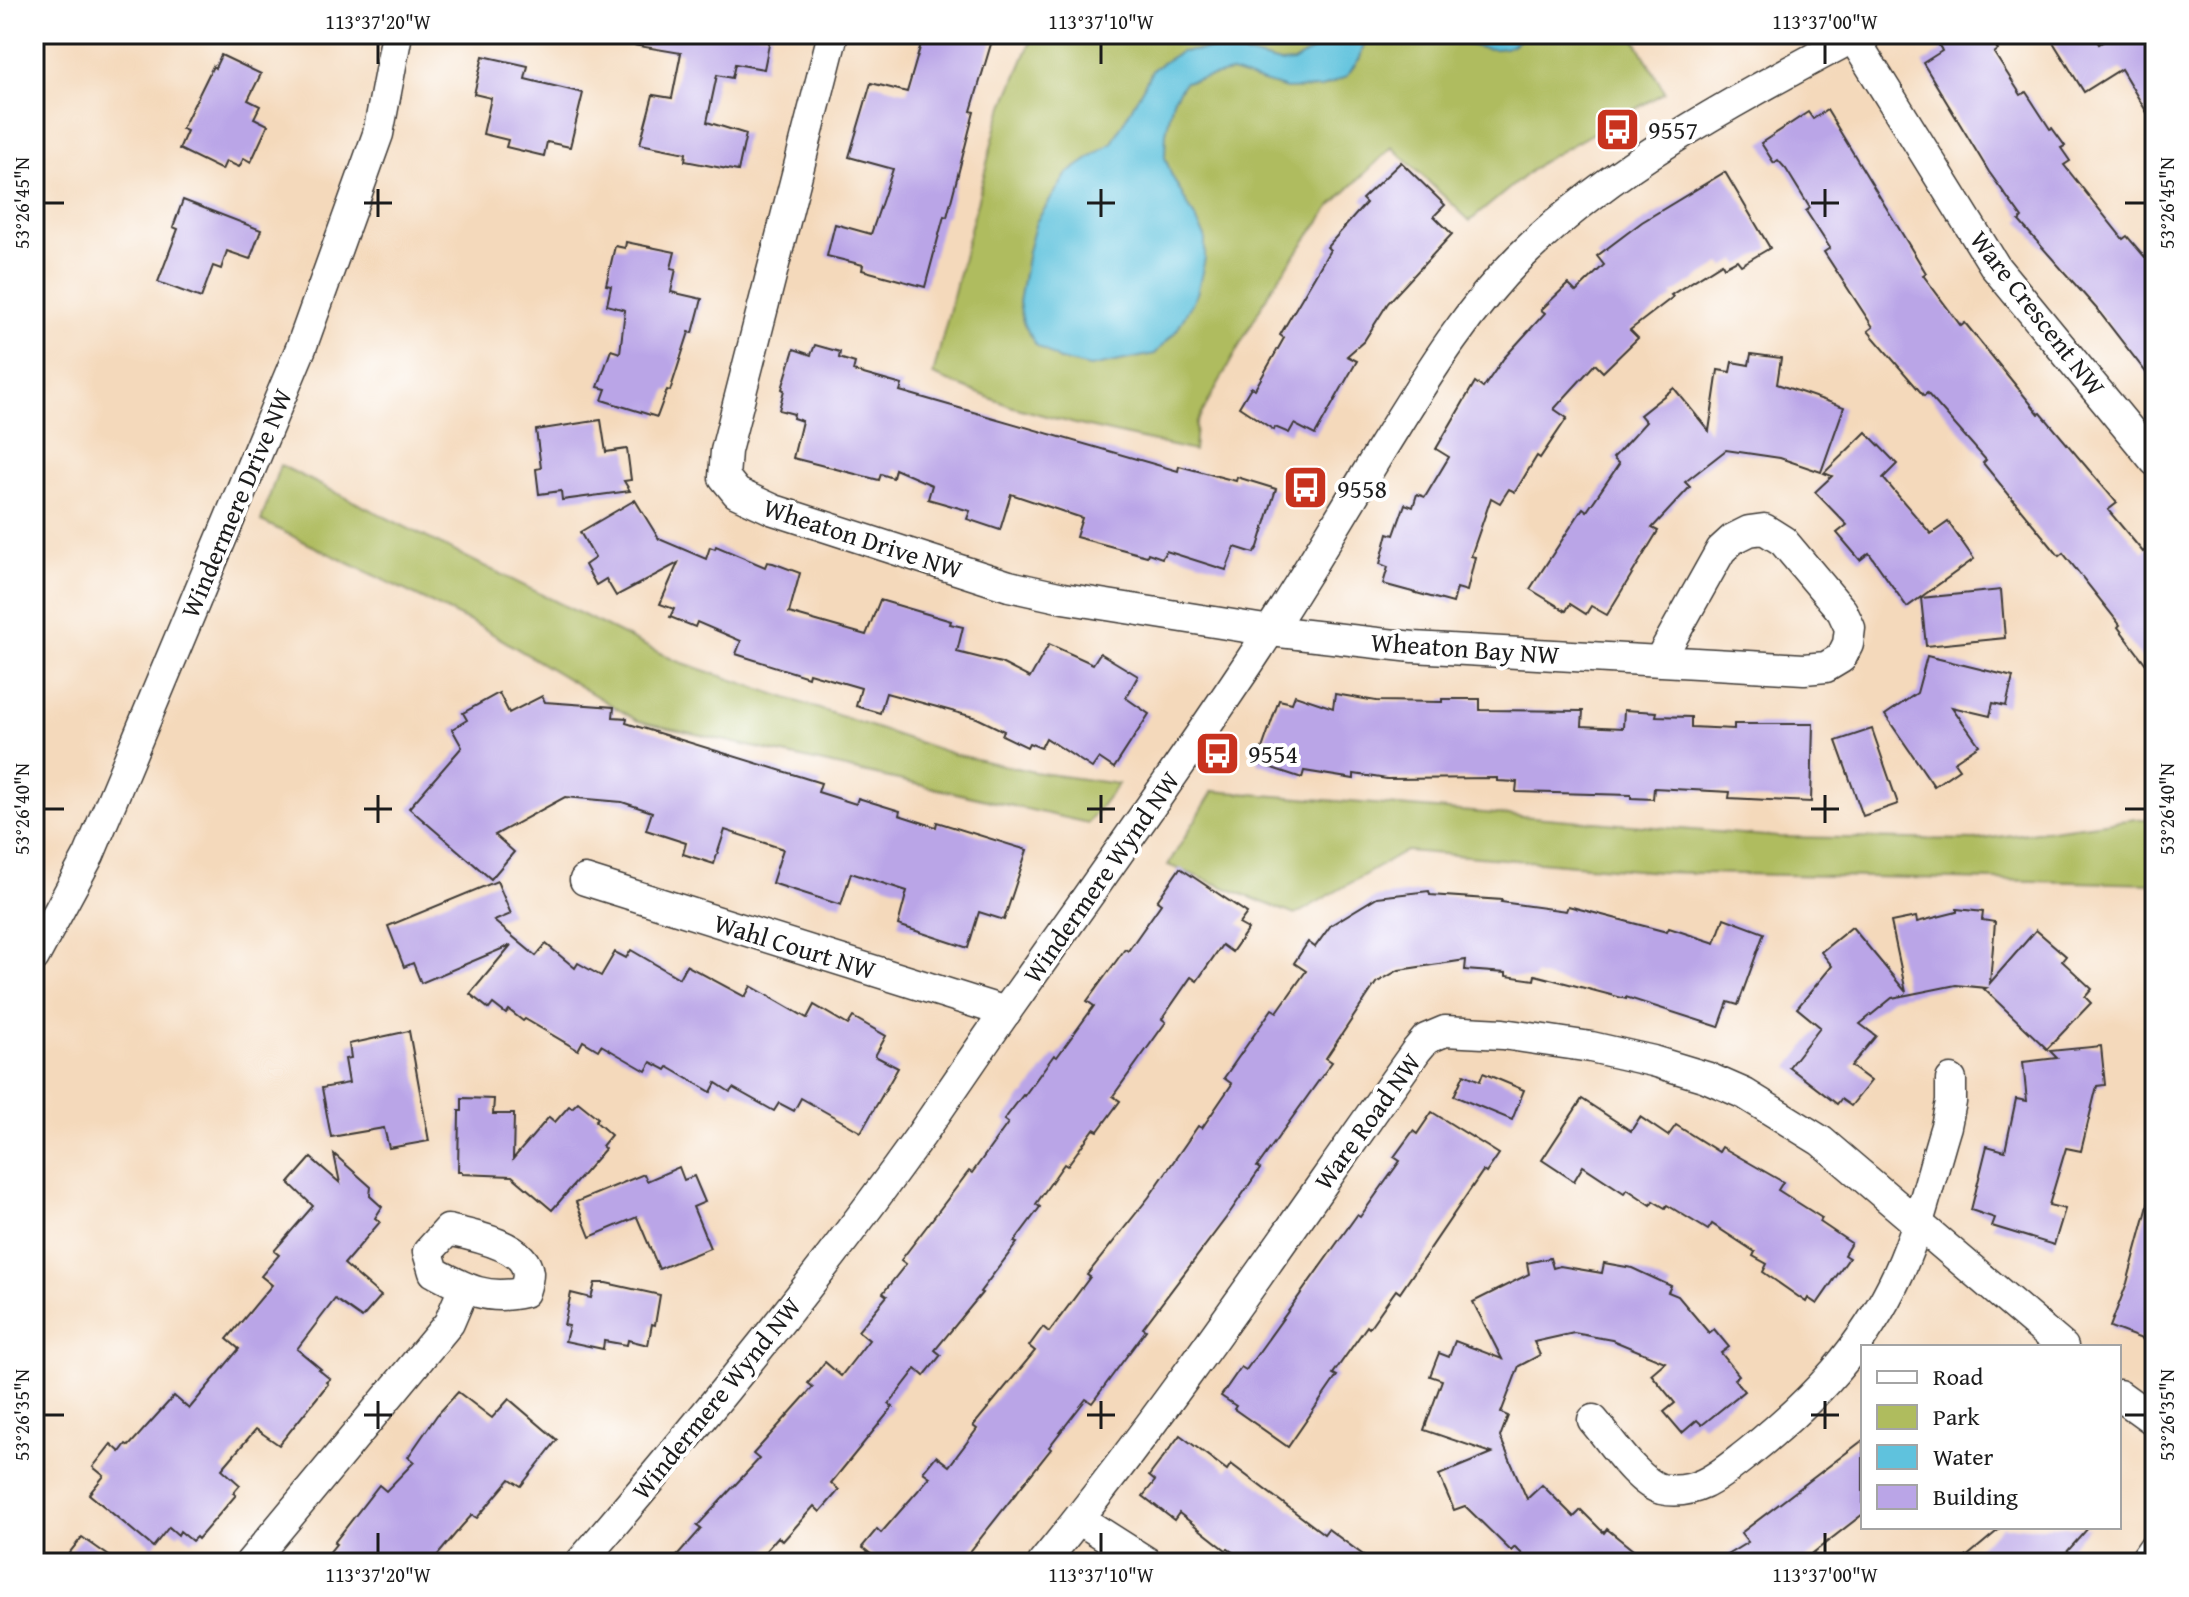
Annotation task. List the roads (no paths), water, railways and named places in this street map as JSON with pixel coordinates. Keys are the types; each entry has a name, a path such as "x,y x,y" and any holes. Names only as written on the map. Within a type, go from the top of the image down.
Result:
{"street":[{"name":"Windermere Drive NW","path":"34,957 89,855 301,348 378,134 397,34"},
{"name":"Wheaton Drive NW","path":"833,34 726,451 724,477 737,493 774,510 1009,586 1063,598 1271,631"},
{"name":"Windermere Wynd NW","path":"580,1563 724,1392 920,1137 1138,827 1271,631 1451,338 1480,301 1521,256 1576,207 1687,128 1854,35"},
{"name":"Ware Crescent NW","path":"1854,35 1996,268 2155,461"},
{"name":"Wheaton Bay NW","path":"1271,631 1413,647 1659,661 1804,669 1826,667 1841,658 1848,644 1850,628 1842,611 1783,541 1764,529 1749,531 1733,539 1711,564 1659,661"},
{"name":"Wahl Court NW","path":"585,880 1006,1012"},
{"name":"Ware Road NW","path":"1043,1563 1079,1519 1416,1051 1426,1039 1445,1031 1503,1034 1575,1044 1653,1061 1706,1077 1745,1094 1821,1141 2061,1345"},
{"path":"1593,1420 1632,1467 1658,1488 1678,1491 1696,1488 1715,1479 1782,1426 1850,1356 1888,1294 1900,1269 1946,1126 1951,1080"},
{"path":"250,1563 449,1323 464,1288"},
{"path":"2121,1396 2155,1421"},
{"path":"1079,1519 1148,1563"},
{"path":"2143,1563 2155,1546"}],"water":[{"path":"1321,34 1367,34 1360,58 1346,77 1321,88 1286,89 1231,72 1185,82 1173,100 1165,157 1205,236 1205,259 1197,294 1177,330 1155,354 1090,367 1060,360 1036,345 1023,323 1019,302 1036,222 1067,174 1112,143 1153,69 1180,52 1213,49 1280,63 1293,62 1321,45"},
{"path":"1441,34 1523,34 1507,47 1496,49 1473,46"}],"place":[{"name":"9557","path":"1617,129"},
{"name":"9558","path":"1306,488"},
{"name":"9554","path":"1217,753"}]}
